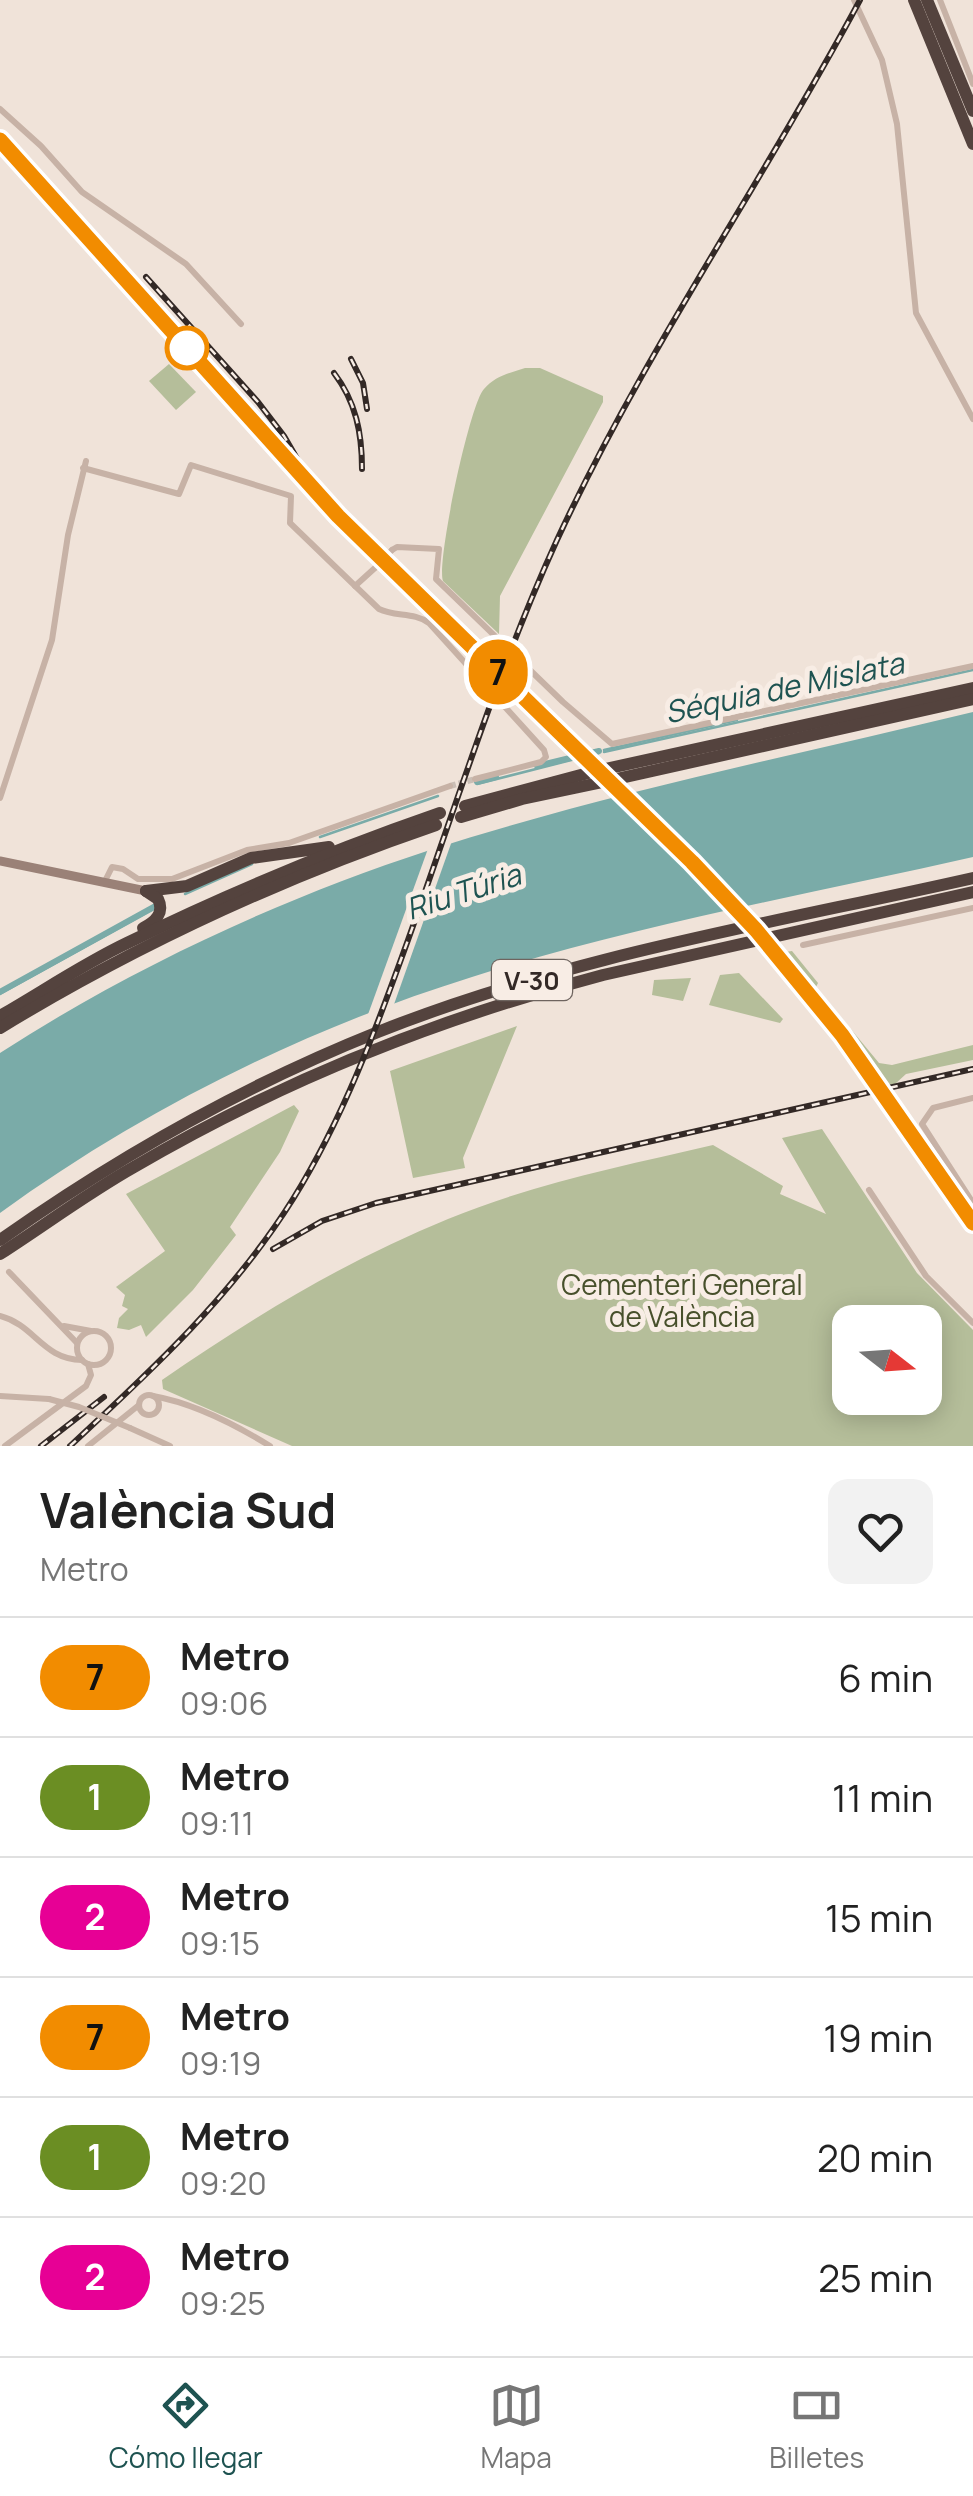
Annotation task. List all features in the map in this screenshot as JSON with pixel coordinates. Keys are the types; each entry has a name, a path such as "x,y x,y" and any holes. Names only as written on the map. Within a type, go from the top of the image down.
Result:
{"highway":[{"path":"914,0 973,144"},
{"path":"927,0 973,110"},
{"path":"463,811 973,688"},
{"path":"602,776 973,699"},
{"path":"0,1016 127,942 223,898 438,819"},
{"path":"146,891 187,886 251,858 358,846"},
{"path":"0,1028 158,940 358,846"},
{"name":"V-30","path":"0,1250 119,1162 180,1125 382,1030 599,962 973,878"},
{"path":"127,942 160,914 158,899 146,891"},
{"name":"V-30","path":"0,1250 187,1137 399,1038 604,974 973,892"},
{"path":"119,1162 222,1109 399,1038"}],"street":[{"path":"854,0 882,60 897,124 916,314 973,419"},
{"path":"940,0 973,84"},
{"path":"0,109 94,202 186,264 240,324"},
{"path":"0,798 52,640 68,535 85,464 149,488 178,494 191,465 291,496 290,523 378,609 430,623 544,750 546,757 541,762 474,779"},
{"path":"355,586 398,547 439,548 436,579 612,744 973,666"},
{"path":"104,883 112,867 138,879 166,880 188,874 246,850 289,843 450,786"},
{"path":"0,861 146,891"},
{"path":"803,945 973,908"},
{"path":"973,1098 935,1107 925,1117 924,1131 973,1203"},
{"path":"869,1190 926,1276 973,1323"},
{"path":"5,1446 86,1386 91,1375 78,1346 63,1326 9,1272"},
{"path":"0,1316 18,1323 60,1358 102,1364 110,1352 108,1338 63,1326"},
{"path":"60,1358 78,1346 82,1336 94,1332"},
{"path":"0,1396 49,1399 79,1407 170,1446"},
{"path":"141,1409 144,1396 182,1404 270,1446"},
{"path":"153,1396 158,1408"},
{"path":"88,1446 122,1417 141,1409 152,1414 172,1403 182,1404"}],"green space":[{"path":"169,364 196,392 176,410 149,381"},
{"path":"525,368 540,368 603,396 603,402 500,596 499,634 443,581 444,545 478,401 493,381"},
{"path":"792,951 818,983 816,987 879,1063 892,1065 973,1045 973,1060 906,1074 895,1084 882,1086 779,953"},
{"path":"739,973 783,1019 780,1023 709,1005 720,975"},
{"path":"691,978 683,1001 652,995 654,980"},
{"path":"517,1026 463,1158 465,1168 413,1178 390,1071"},
{"path":"294,1105 299,1111 280,1152 230,1227 236,1235 193,1290 146,1337 141,1325 129,1330 117,1328 119,1318 128,1309 122,1306 125,1295 116,1287 165,1251 126,1194"},
{"name":"Cementeri General de València","path":"822,1129 917,1273 973,1330 973,1446 292,1446 163,1389 162,1380 231,1334 373,1253 480,1207 579,1177 713,1145 783,1186 780,1194 826,1214 782,1138"}],"water":[{"name":"Riu Túria","path":"973,712 973,857 596,942 410,998 287,1047 227,1076 110,1140 0,1213 0,1053 155,964 318,890 430,850 632,793"}],"pier":[{"path":"625,792 744,913 736,915 616,794"},
{"path":"453,838 392,1010 366,1020 429,846"}],"waterway":[{"name":"Séquia de Mislata","path":"604,752 973,670"},
{"name":"Séquia de Mislata","path":"604,750 737,720"},
{"name":"Séquia de Mislata","path":"537,766 599,751"},
{"name":"Séquia de Mislata","path":"477,784 599,753"},
{"name":"Séquia de Mislata","path":"477,782 496,777"},
{"name":"Séquia de Mislata","path":"320,837 438,796"},
{"name":"Séquia de Mislata","path":"185,894 252,864"},
{"name":"Séquia de Mislata","path":"0,992 157,905"},
{"name":"Séquia de Mislata","path":"0,994 156,908"}],"tunnel":[{"path":"450,786 475,779"}],"railway":[{"path":"70,1446 161,1360 218,1299 270,1234 311,1168 371,1039 497,688 557,540 627,402 860,0"},
{"path":"0,144 346,528 690,864 754,932 854,1056 973,1228"},
{"path":"146,277 258,402 303,469"},
{"path":"351,359 363,383 367,409"},
{"path":"334,373 356,418 362,469"},
{"path":"273,1249 322,1221 376,1203 973,1069"},
{"path":"41,1446 104,1397"}],"metro line":[{"name":"7","path":"0,140 338,516 692,862 756,930 842,1035 973,1223"}]}
